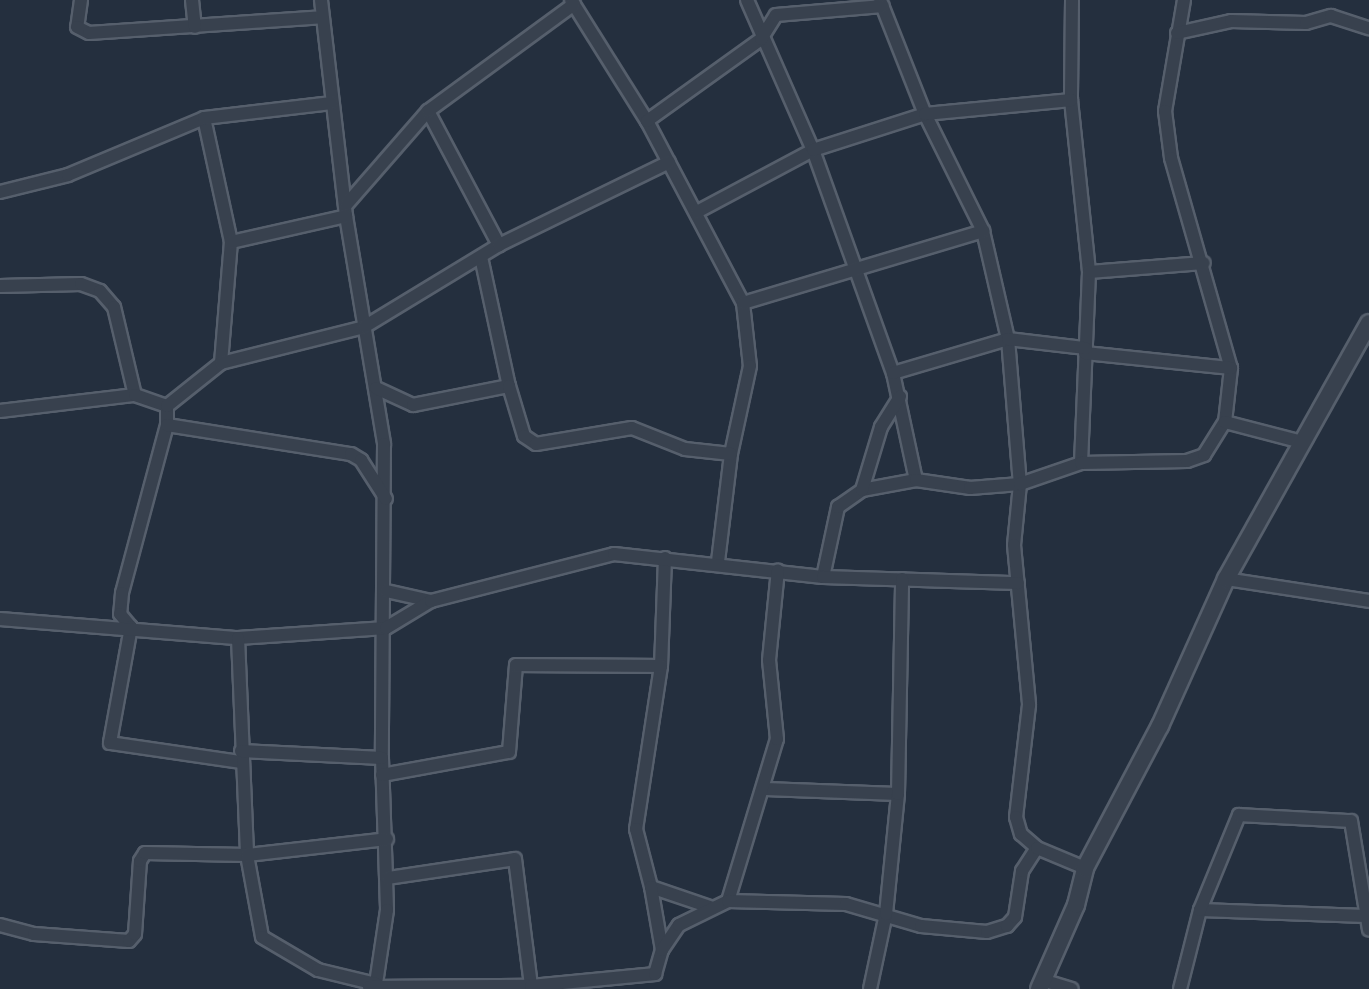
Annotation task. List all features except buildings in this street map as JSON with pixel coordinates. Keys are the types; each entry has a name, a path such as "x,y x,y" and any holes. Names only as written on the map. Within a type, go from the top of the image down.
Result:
{"street":[{"path":"81,0 77,18 82,32 321,17"},
{"path":"192,0 195,27"},
{"path":"321,0 346,211 376,388 387,499 382,775 388,878 370,987"},
{"path":"747,0 761,39 813,150 893,373 916,480"},
{"path":"1072,0 1071,100 1089,272 1081,463"},
{"path":"823,577 838,507 862,490 916,480 970,488 1020,484 1081,463 1187,461 1204,455 1225,422 1231,368 1204,263 1169,149 1165,103 1184,0"},
{"path":"231,242 346,211 428,111 572,2 647,121 743,303 750,366 731,454 718,562"},
{"path":"647,121 761,39 776,15 882,3 925,114 983,231 1008,339 1020,484 1014,532 1029,705 1016,817 1021,834 1037,848 1085,868"},
{"path":"1177,33 1231,21 1306,23 1331,16 1369,28"},
{"path":"697,212 813,150 925,114 1071,100"},
{"path":"0,192 68,175 204,118 332,103"},
{"path":"428,111 499,245"},
{"path":"204,118 231,242 221,363"},
{"path":"167,406 221,363 364,327 499,245 669,162"},
{"path":"743,303 983,231"},
{"path":"481,257 509,386 524,436 536,444 632,428 685,449 731,454"},
{"path":"1089,272 1204,263"},
{"path":"0,286 81,284 100,291 114,307 135,395"},
{"path":"1072,989 1040,984 1076,905 1085,868 1160,726 1226,579 1369,323"},
{"path":"893,373 1008,339 1231,368"},
{"path":"376,388 413,405 509,386"},
{"path":"0,411 135,395 167,406"},
{"path":"862,490 881,427 900,396"},
{"path":"131,627 120,614 122,593 167,425 167,406"},
{"path":"1225,422 1302,442"},
{"path":"167,425 351,454 361,460 387,499"},
{"path":"0,619 131,627 238,638 386,628 431,601 604,554 718,562 823,577 1018,583"},
{"path":"662,950 651,887 636,829 661,666 665,558"},
{"path":"728,901 765,789 777,739 769,660 778,570"},
{"path":"870,989 886,914 898,794 902,579"},
{"path":"1226,579 1369,601"},
{"path":"386,591 431,601"},
{"path":"131,627 110,743 241,756 382,758"},
{"path":"238,638 247,855 262,937 318,970 370,987 510,987 655,974"},
{"path":"382,775 509,752 516,665 661,666"},
{"path":"765,789 898,794"},
{"path":"1180,989 1200,910 1236,817 1345,817 1353,825 1369,930"},
{"path":"0,925 34,934 129,941 135,934 141,856 247,855 387,839"},
{"path":"652,989 662,950 692,915 728,901 846,904 937,929 987,932 1007,926 1020,904 1025,863 1037,848"},
{"path":"388,878 515,859 531,986"},
{"path":"651,887 714,909"},
{"path":"1200,910 1366,916"}]}
